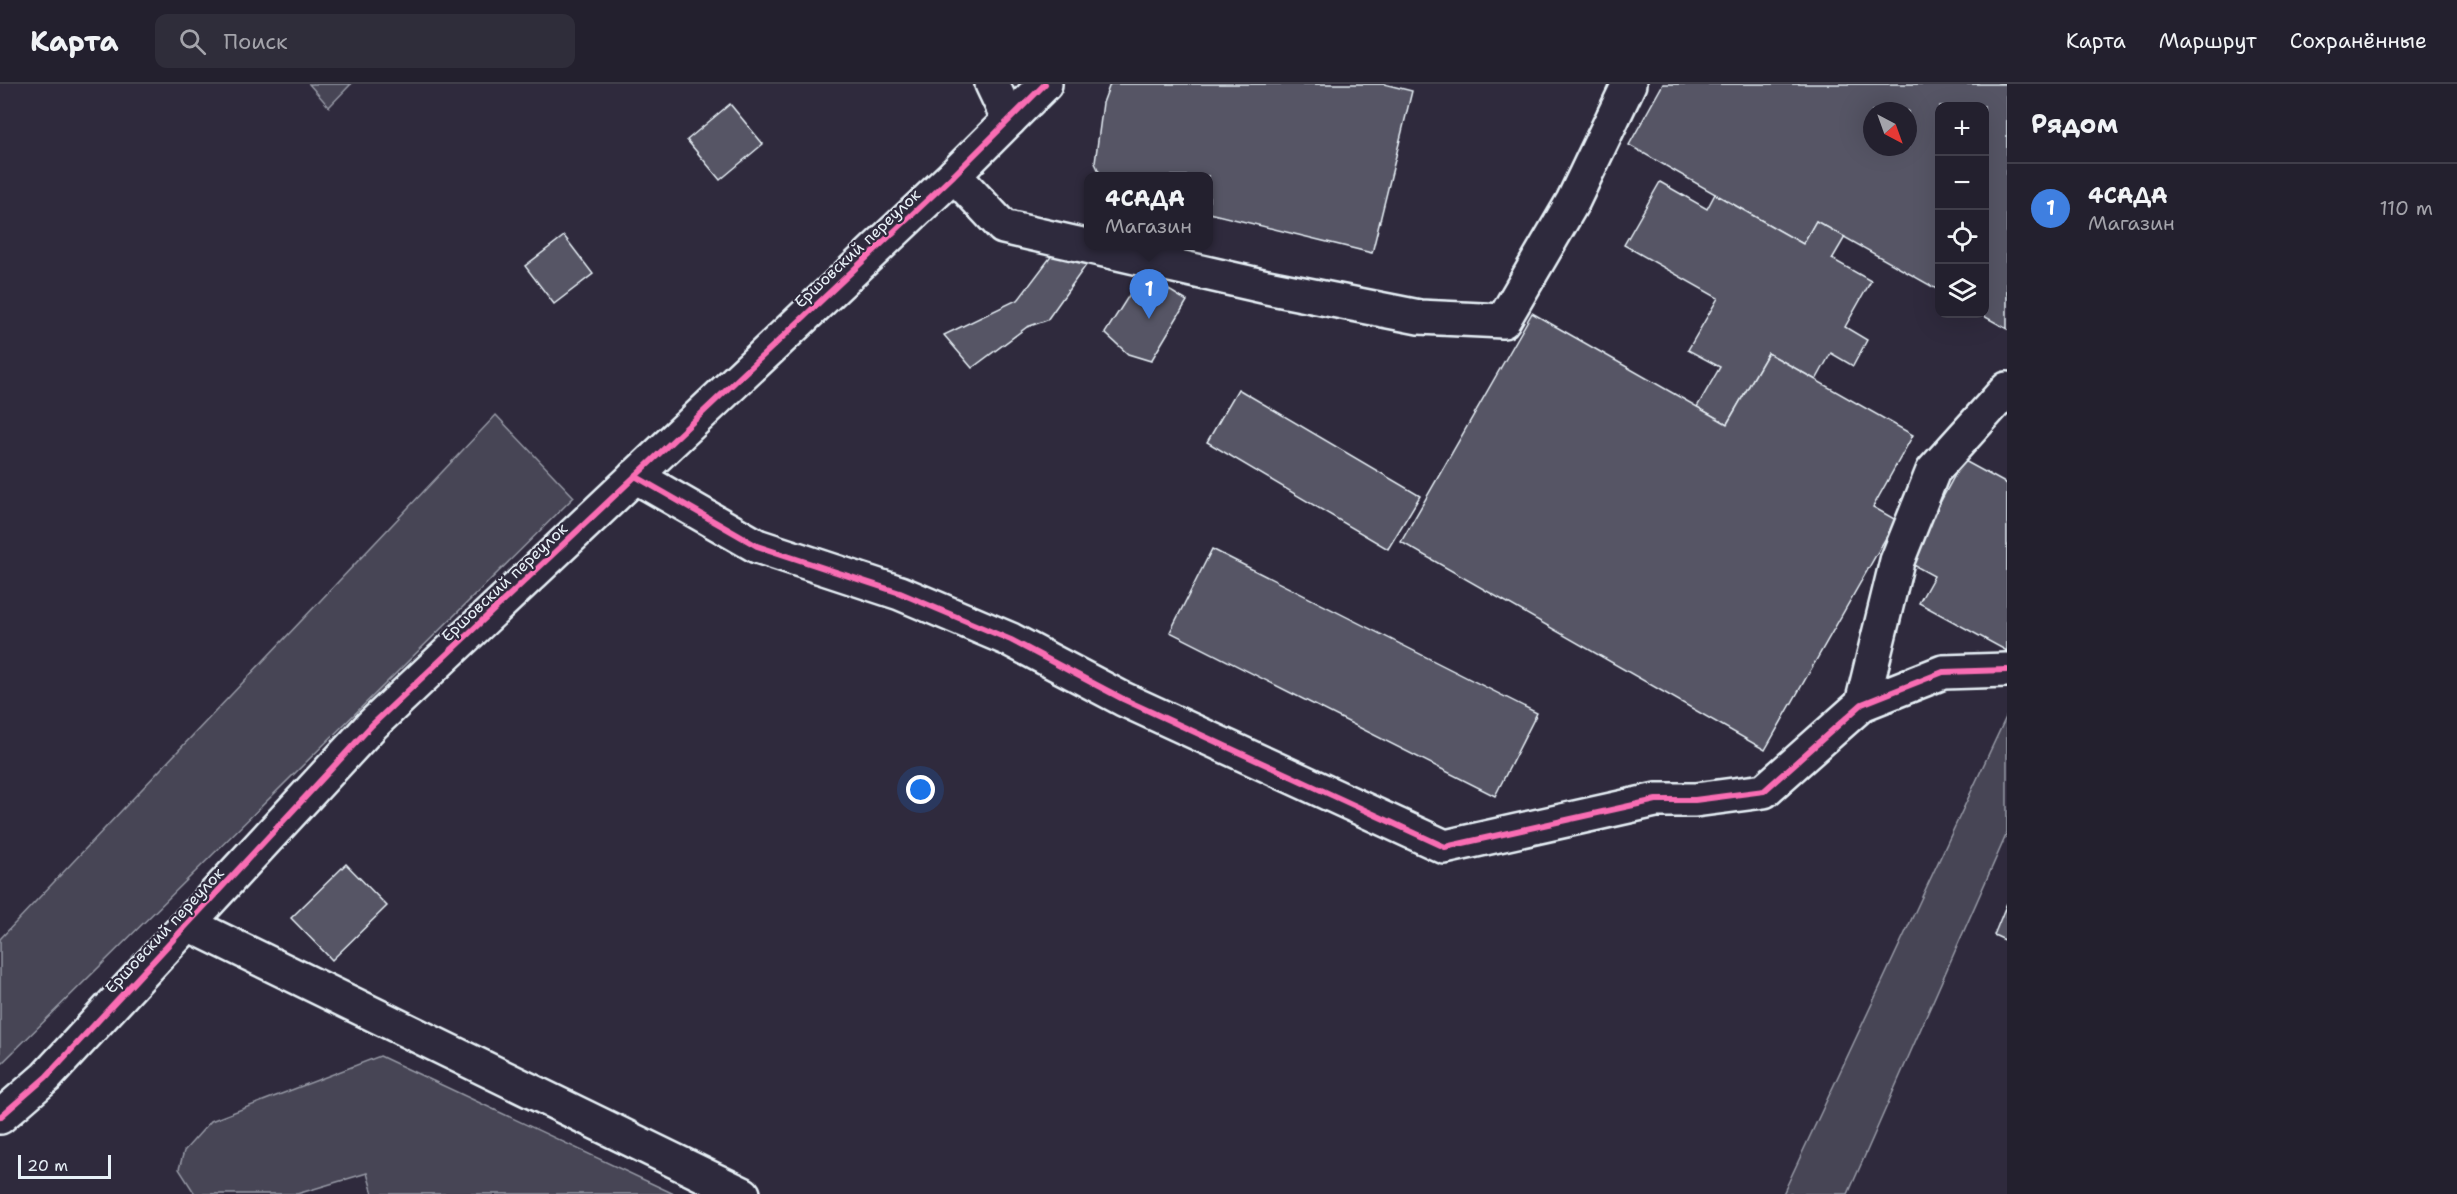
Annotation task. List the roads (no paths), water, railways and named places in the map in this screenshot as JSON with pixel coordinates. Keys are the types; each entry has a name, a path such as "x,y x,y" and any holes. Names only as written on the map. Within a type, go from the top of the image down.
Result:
{"street":[{"path":"992,84 1009,120"},
{"name":"Ершовский переулок","path":"0,1117 46,1077 372,725 954,175 1045,84"},
{"path":"1104,250 1267,287 1419,317 1503,321 1573,201 1629,84"},
{"path":"954,175 1003,227 1084,245"},
{"path":"1862,704 1897,561 1933,471 2007,389"},
{"path":"635,477 757,546 900,593 1011,639 1123,699 1445,847 1656,800 1695,800 1764,791 1862,704 1943,672 2007,670"},
{"path":"188,924 742,1194"}],"place":[{"name":"4САДА","path":"1149,319"}]}
